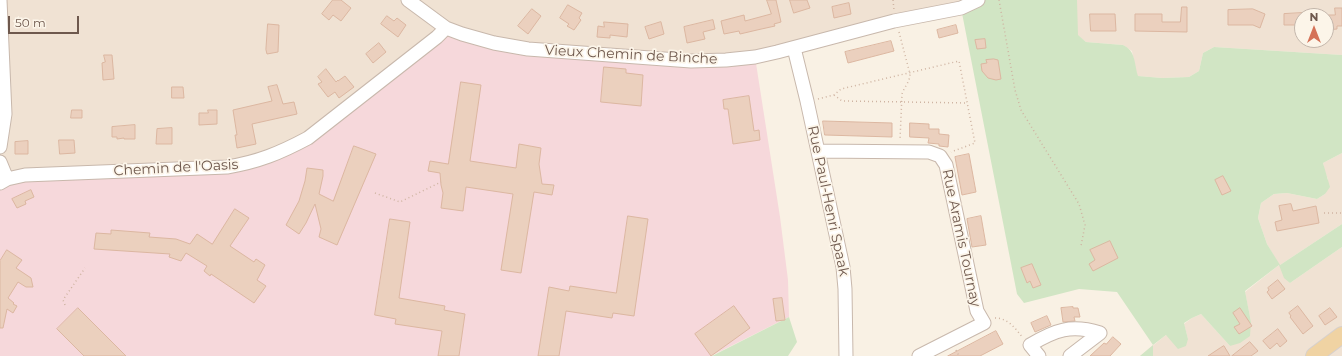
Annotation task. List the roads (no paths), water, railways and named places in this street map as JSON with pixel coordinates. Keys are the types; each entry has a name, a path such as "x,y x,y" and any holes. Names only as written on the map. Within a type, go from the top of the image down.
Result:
{"main road":[{"path":"1323,353 1342,335"}],"street":[{"path":"0,0 5,114 0,147"},
{"name":"Vieux Chemin de Binche","path":"413,1 446,28 494,43 528,49 668,60 726,60 755,57 794,48 894,21 961,8 978,0"},
{"name":"Chemin de l'Oasis","path":"3,181 25,175 227,167 263,159 286,150 308,138 437,37 446,28"},
{"name":"Rue Paul-Henri Spaak","path":"794,48 843,267 845,289 846,356"},
{"name":"Rue Aramis Tournay","path":"818,151 928,152 940,156 946,165 977,311 984,323 919,356"},
{"path":"0,162 3,181"},
{"path":"1039,356 1030,345 1058,331 1072,328 1085,328 1100,333 1070,356"}]}
